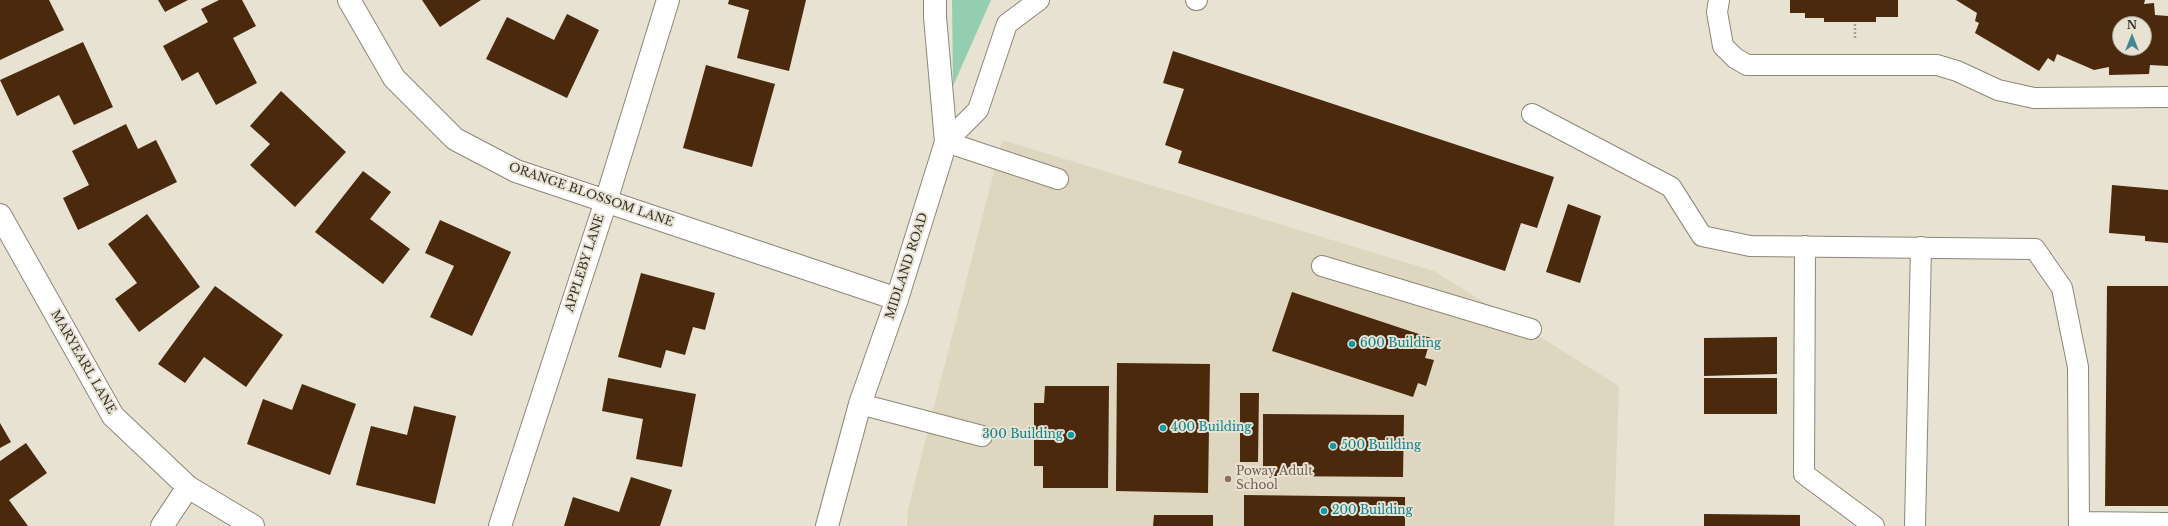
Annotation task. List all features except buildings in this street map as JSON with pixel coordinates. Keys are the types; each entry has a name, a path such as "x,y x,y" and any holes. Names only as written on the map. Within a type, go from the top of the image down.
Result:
{"street":[{"name":"ORANGE BLOSSOM LANE","path":"350,0 394,78 455,139 516,171 897,299"},
{"name":"APPLEBY LANE","path":"500,526 606,201 668,0"},
{"name":"MIDLAND ROAD","path":"827,526 860,404 897,299 946,142 935,17 936,0"},
{"name":"MARYEARL LANE","path":"0,215 113,416 188,487 253,526"},
{"path":"162,526 188,487"}],"lane":[{"path":"1039,0 1007,24 978,110 946,142 1058,179"},
{"path":"1719,0 1717,12 1723,46 1735,58 1747,65 1936,65 1957,71 1998,90 2034,98 2168,97"},
{"path":"1532,114 1671,186 1702,236 1750,246 2036,249 2062,288 2078,367 2079,524 2168,523"},
{"path":"1805,246 1804,474 1874,526"},
{"path":"1915,526 1921,248"},
{"path":"1322,266 1531,329"},
{"path":"860,404 982,436"}],"shaded area":[{"path":"1002,140 1434,271 1619,386 1614,526 907,526 908,509"}],"green space":[{"path":"952,0 991,0 953,86"}],"place":[{"name":"600 Building","path":"1352,344"},
{"name":"400 Building","path":"1163,428"},
{"name":"300 Building","path":"1071,435"},
{"name":"500 Building","path":"1333,446"},
{"name":"Poway Adult School","path":"1228,479"},
{"name":"200 Building","path":"1324,511"}]}
